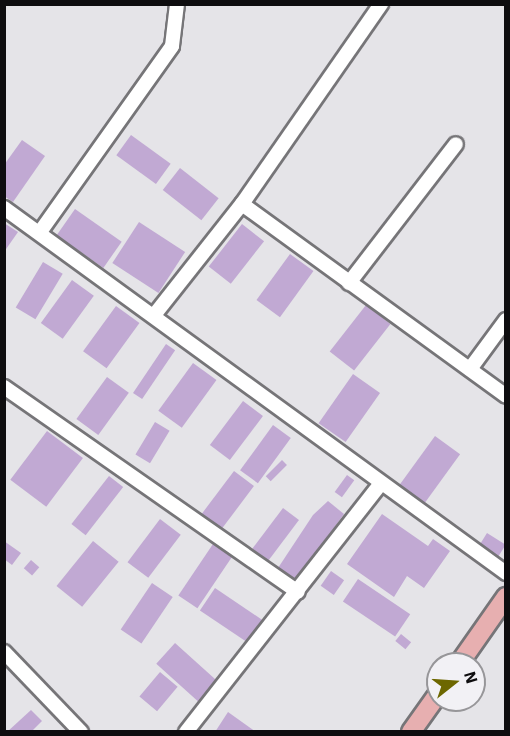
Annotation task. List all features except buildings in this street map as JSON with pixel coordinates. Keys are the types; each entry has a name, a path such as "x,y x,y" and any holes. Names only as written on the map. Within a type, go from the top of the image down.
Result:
{"main road":[{"path":"467,652 506,597"},
{"path":"411,732 426,711"}],"street":[{"path":"40,232 172,46 177,4"},
{"path":"155,314 242,204 381,4"},
{"path":"349,283 456,144"},
{"path":"242,204 506,396"},
{"path":"4,208 155,314 380,485 506,573"},
{"path":"470,369 506,320"},
{"path":"4,387 298,592"},
{"path":"186,732 380,485"},
{"path":"4,652 81,732"}]}
